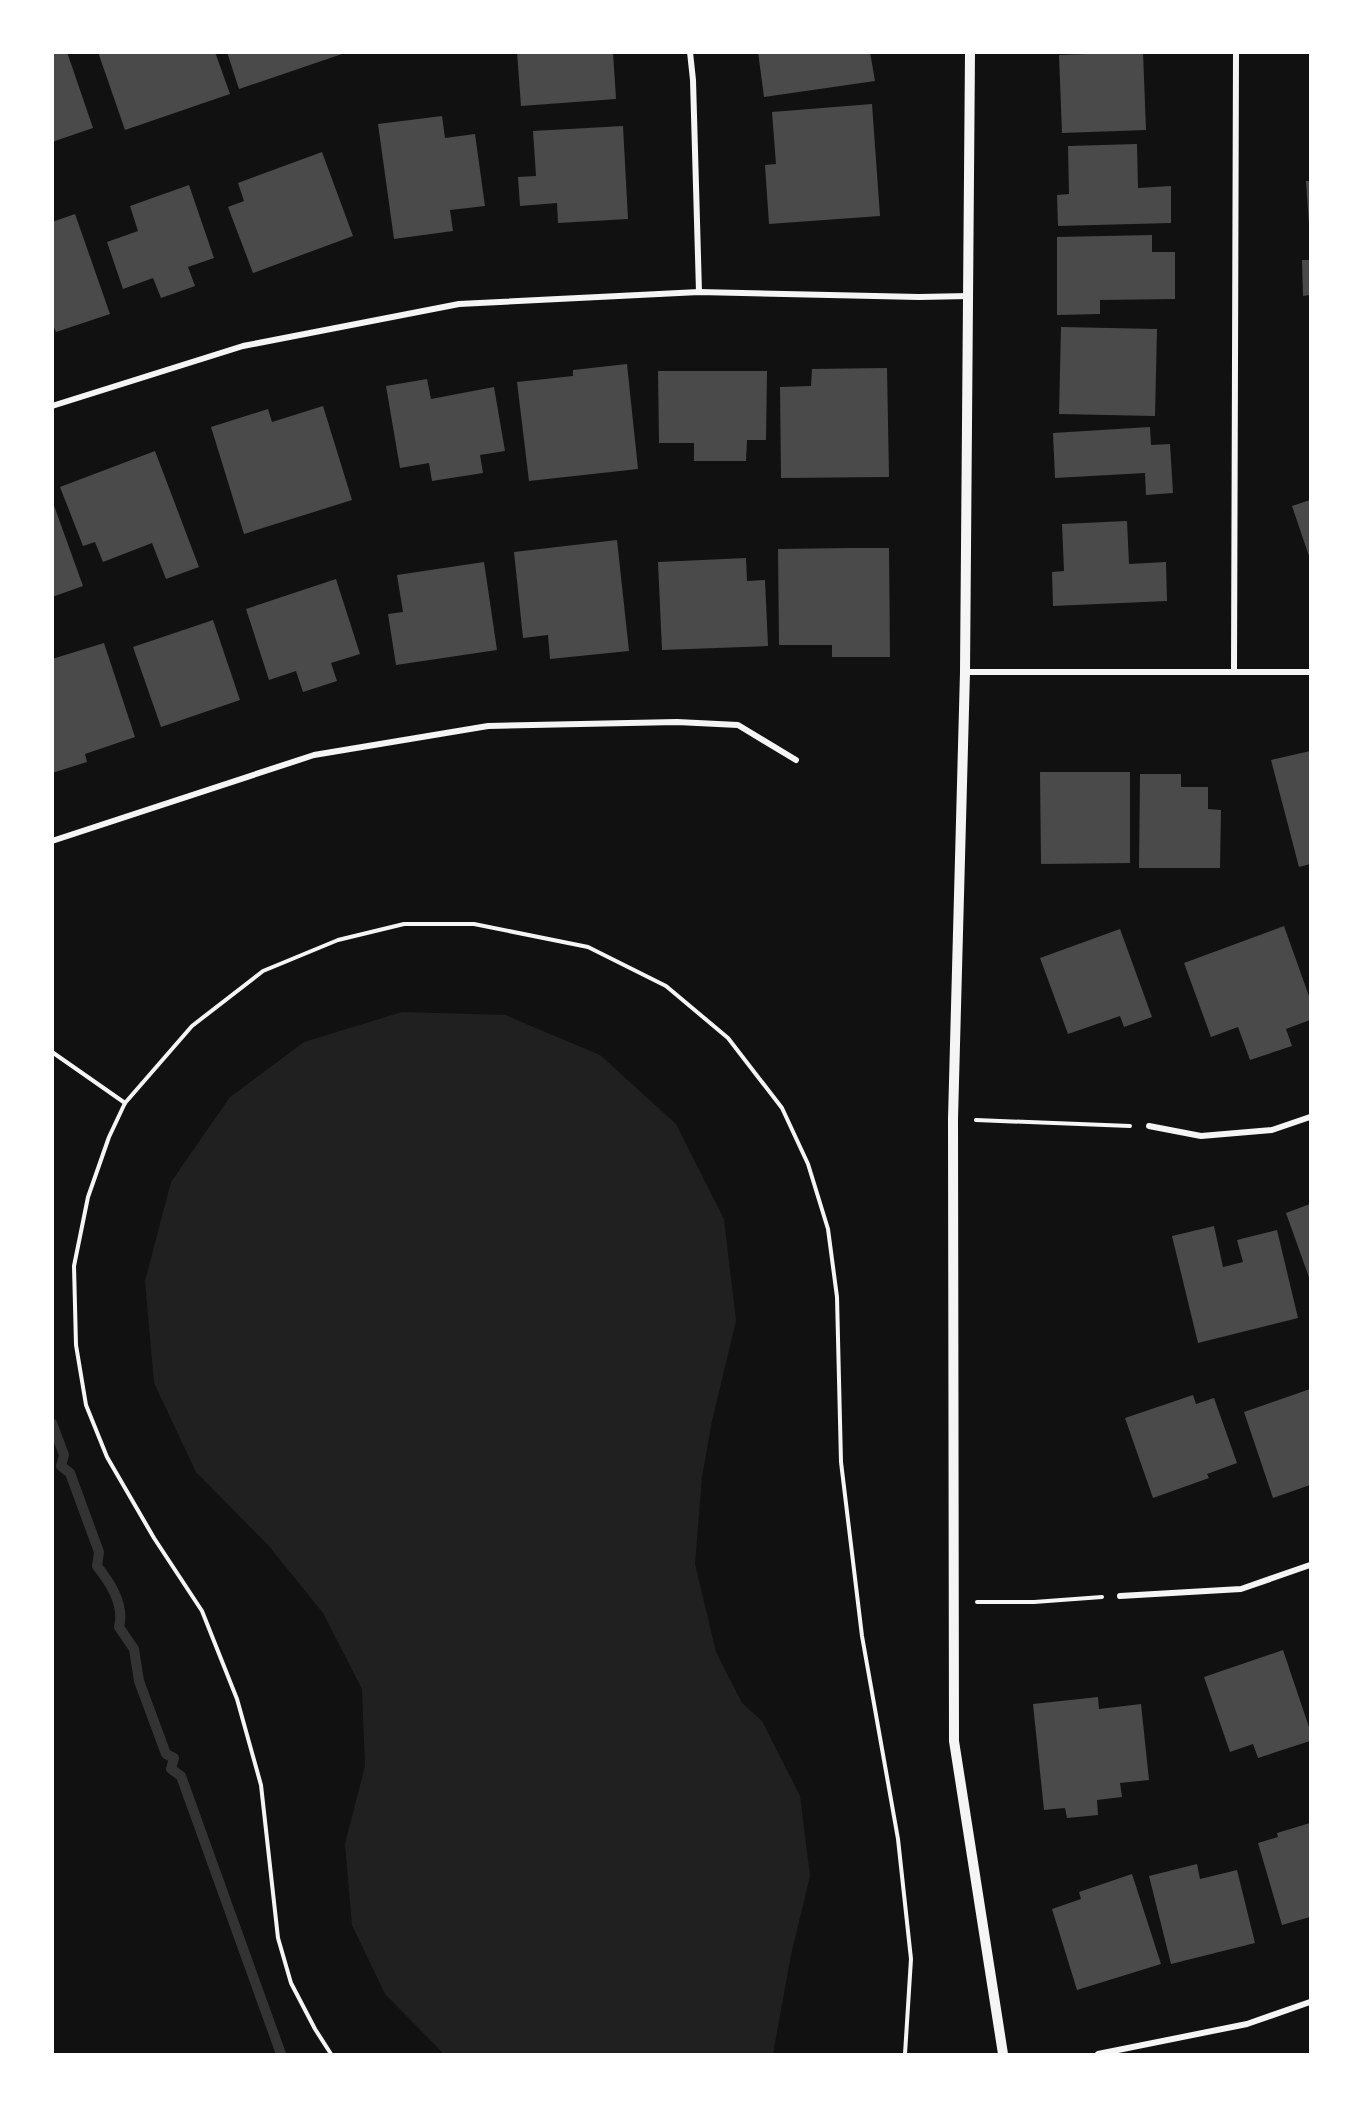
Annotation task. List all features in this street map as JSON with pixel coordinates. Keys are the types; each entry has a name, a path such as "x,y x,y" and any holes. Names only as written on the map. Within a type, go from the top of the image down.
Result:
{"street":[{"path":"690,52 693,80 699,292"},
{"path":"970,52 965,672 953,1119 954,1741 1003,2055"},
{"path":"1234,671 1236,52"},
{"path":"52,406 243,346 459,304 699,292 969,296"},
{"path":"965,672 1311,672"},
{"path":"52,841 314,755 488,726 677,722 738,725 796,760"},
{"path":"1149,1126 1201,1136 1272,1130 1311,1117"},
{"path":"1120,1596 1241,1589 1311,1565"},
{"path":"1098,2055 1247,2024 1311,2002"}],"path":[{"path":"331,2055 291,1983 278,1938 261,1785 237,1699 202,1611 154,1538 107,1457 86,1405 76,1345 74,1266 88,1197 109,1137 125,1103 192,1026 263,971 338,940 404,924 474,924 588,947 666,986 728,1038 782,1108 808,1164 828,1229 837,1297 841,1462 862,1636 898,1839 911,1959 905,2055"},
{"path":"52,1052 125,1103"},
{"path":"953,1119 1149,1126"},
{"path":"954,1602 1034,1602 1120,1596"}],"shaded area":[{"path":"402,1012 505,1015 600,1055 676,1124 724,1219 736,1321 712,1421 702,1477 695,1564 716,1652 742,1703 762,1721 800,1796 810,1876 791,1955 773,2054 444,2054 385,1994 352,1925 345,1844 365,1766 362,1689 323,1613 268,1545 196,1472 154,1383 145,1281 171,1182 230,1097 304,1042"}],"building":[{"path":"52,52 67,52 93,128 52,142"},
{"path":"98,52 215,52 230,94 125,130"},
{"path":"227,52 345,52 345,53 239,89"},
{"path":"517,52 613,52 616,99 521,106"},
{"path":"758,52 870,52 875,81 764,97"},
{"path":"1143,52 1146,130 1062,133 1059,55"},
{"path":"872,104 880,216 769,224 765,165 776,164 772,112"},
{"path":"442,116 445,138 475,134 485,206 450,210 453,231 394,239 378,124"},
{"path":"623,126 628,219 558,223 557,203 520,206 518,177 536,176 533,131"},
{"path":"1137,144 1138,188 1171,186 1171,223 1058,226 1057,195 1069,194 1068,146"},
{"path":"322,152 353,236 253,273 228,207 244,201 238,183"},
{"path":"1306,181 1310,181 1310,225 1309,225"},
{"path":"189,185 214,258 188,267 195,286 161,298 153,278 123,289 107,242 138,231 130,206"},
{"path":"75,214 110,314 56,332 52,323 52,222"},
{"path":"1152,235 1152,252 1175,252 1175,299 1100,300 1100,314 1057,315 1057,237"},
{"path":"1302,260 1310,260 1310,295 1303,296"},
{"path":"1061,327 1157,329 1155,416 1059,414"},
{"path":"627,364 638,469 529,481 517,382 573,376 573,370"},
{"path":"887,368 889,477 781,478 780,387 811,386 812,369"},
{"path":"658,371 767,371 766,440 747,440 746,461 694,461 694,443 659,443"},
{"path":"427,379 431,399 494,387 505,451 480,455 483,473 432,481 429,463 400,468 386,386"},
{"path":"323,406 352,500 244,534 211,427 268,409 272,422"},
{"path":"1150,427 1151,445 1170,444 1173,493 1146,495 1145,473 1055,478 1053,433"},
{"path":"155,451 199,567 166,579 152,543 103,562 95,542 83,546 60,487"},
{"path":"52,500 83,586 52,597"},
{"path":"1310,500 1310,559 1292,506"},
{"path":"1127,521 1129,564 1166,562 1167,601 1053,606 1052,572 1064,571 1062,524"},
{"path":"617,540 629,651 550,659 548,635 523,638 514,552"},
{"path":"889,548 890,657 832,657 832,645 779,645 778,549"},
{"path":"746,558 747,581 765,580 768,646 662,650 658,562"},
{"path":"484,562 497,650 396,665 388,614 403,612 397,575"},
{"path":"336,579 360,654 331,663 337,681 303,692 296,671 269,680 246,609"},
{"path":"213,620 240,700 161,727 133,647"},
{"path":"104,643 135,737 85,754 87,762 52,773 52,659"},
{"path":"1310,751 1310,864 1299,867 1271,760"},
{"path":"1040,772 1130,772 1130,863 1041,864"},
{"path":"1140,774 1181,774 1181,787 1208,787 1208,809 1221,810 1220,868 1139,868"},
{"path":"1284,926 1310,999 1310,1020 1286,1029 1292,1046 1250,1060 1238,1027 1211,1037 1184,963"},
{"path":"1120,929 1152,1017 1124,1027 1120,1016 1068,1034 1040,958"},
{"path":"1310,1204 1310,1280 1286,1213"},
{"path":"1214,1226 1223,1267 1243,1262 1237,1240 1277,1230 1298,1318 1198,1343 1172,1236"},
{"path":"1310,1389 1310,1485 1273,1498 1244,1412"},
{"path":"1193,1395 1196,1404 1214,1398 1237,1463 1207,1474 1209,1478 1153,1498 1125,1418"},
{"path":"1283,1650 1310,1730 1310,1741 1258,1758 1253,1744 1230,1752 1204,1677"},
{"path":"1098,1697 1099,1709 1141,1704 1149,1780 1120,1783 1122,1797 1097,1800 1098,1815 1067,1818 1065,1808 1044,1810 1033,1704"},
{"path":"1310,1823 1310,1917 1282,1925 1258,1843 1278,1837 1277,1833"},
{"path":"1197,1864 1200,1879 1237,1870 1255,1943 1171,1964 1149,1876"},
{"path":"1132,1874 1161,1964 1077,1990 1052,1909 1081,1899 1079,1892"}],"waterway":[{"path":"52,1423 64,1455 61,1466 70,1473 99,1552 97,1566 107,1579 118,1602 119,1627 134,1649 139,1681 166,1754 174,1758 171,1769 181,1776 281,2054"}]}
